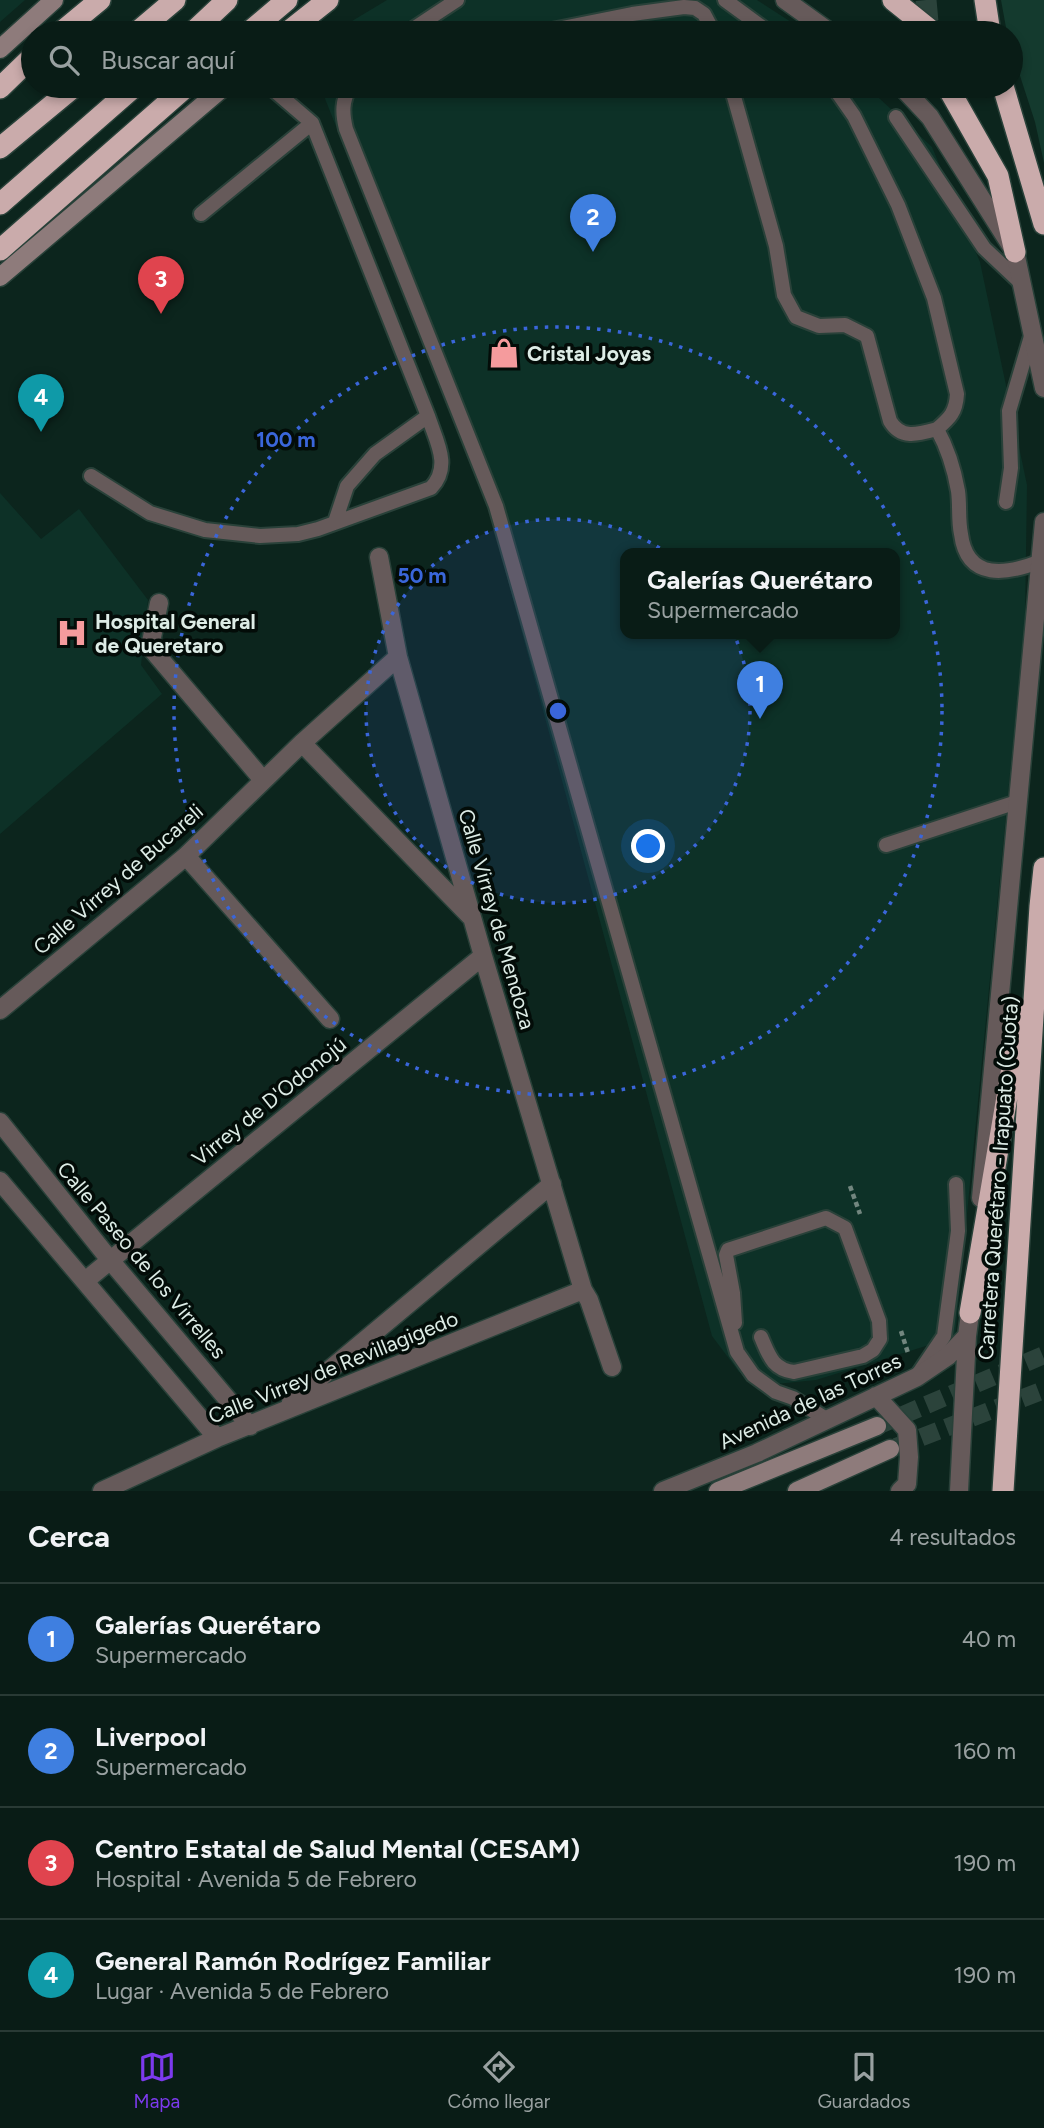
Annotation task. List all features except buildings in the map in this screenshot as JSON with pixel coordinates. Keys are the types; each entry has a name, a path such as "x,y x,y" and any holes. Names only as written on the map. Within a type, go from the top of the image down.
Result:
{"highway":[{"path":"75,21 100,0"},
{"path":"150,21 174,0"},
{"path":"205,21 227,0"},
{"path":"262,21 287,0"},
{"path":"301,21 328,0"},
{"path":"893,0 919,21"},
{"path":"985,0 988,21"},
{"path":"0,88 21,68"},
{"path":"0,148 60,98"},
{"path":"0,204 122,98"},
{"path":"0,250 173,98"},
{"path":"954,98 998,176 1015,251"},
{"path":"1006,98 1044,224"},
{"name":"Carretera Querétaro - Irapuato (Cuota)","path":"1003,1491 1044,868"},
{"path":"970,1313 1040,906"}],"main road":[{"path":"31,21 54,0"},
{"path":"304,21 336,0"},
{"path":"0,49 21,30"},
{"path":"0,277 211,98"},
{"name":"Avenida de las Torres","path":"718,1491 877,1426"},
{"path":"797,1491 890,1449"}],"street":[{"path":"785,0 814,21"},
{"path":"912,98 930,117 1015,251 1044,388"},
{"path":"959,1491 967,1336 1044,522"},
{"name":"Calle Virrey de Mendoza","path":"379,556 398,657 483,956 583,1290 612,1367"},
{"path":"159,603 150,648 263,780"},
{"name":"Calle Virrey de Bucareli","path":"0,1010 186,856 302,743 398,657"},
{"path":"302,743 473,919"},
{"path":"186,856 330,1019"},
{"name":"Virrey de D'Odonojú","path":"85,1281 483,956"},
{"name":"Calle Paseo de los Virrelles","path":"0,1122 110,1260 250,1426"},
{"path":"0,1181 217,1438"},
{"path":"278,1414 552,1184"},
{"name":"Calle Virrey de Revillagigedo","path":"102,1491 217,1438 583,1290"},
{"name":"Avenida de las Torres","path":"663,1491 757,1453 917,1377 948,1356 967,1336"},
{"path":"876,1396 907,1430 907,1483 900,1491"}],"lane":[{"path":"425,21 457,0"},
{"path":"725,0 754,21"},
{"path":"581,21 632,7 695,8 709,21"},
{"path":"91,476 150,513 205,530 260,536 298,534 431,488 440,478 443,467 441,455 428,416 312,123 283,98"},
{"path":"344,98 342,113 346,129 496,506 737,1352 753,1375 776,1392 793,1398 826,1419"},
{"path":"734,98 776,246 784,295 796,317 819,326 845,326 867,336 890,421 895,430 915,435 937,429 951,417 956,407 957,394 934,298 884,172 841,98"},
{"path":"896,117 984,248 1021,283"},
{"path":"201,214 312,123"},
{"path":"1006,502 1011,468 1009,411 1032,333"},
{"path":"335,522 347,486 375,454 428,416"},
{"path":"937,429 950,452 958,493 961,535 965,550 973,562 984,569 1010,572 1041,561"},
{"path":"886,845 1017,802"},
{"path":"917,1377 944,1336 958,1231 956,1184"},
{"path":"737,1352 733,1293 726,1255 728,1250 826,1218 845,1228 879,1321 880,1339 873,1350 863,1356 794,1372 783,1371 771,1360 761,1337"}],"shaded area":[{"path":"0,0 25,0 0,22"},
{"path":"387,0 757,0 789,21 352,21"},
{"path":"1001,0 1044,0 1044,163 1023,85 1023,21 1005,21"},
{"path":"325,98 879,98 932,147 980,262 1027,485 1025,620 955,1337 816,1380 766,1385 739,1372 712,1336 490,514"},
{"name":"Hospital General de Queretaro","path":"0,493 41,539 79,509 148,600 141,665 162,694 0,834"}],"tunnel":[{"path":"926,0 928,21"},
{"path":"877,1426 1044,1355"},
{"path":"896,1447 1044,1390"}],"place":[{"name":"Liverpool","path":"593,252"},
{"name":"Centro Estatal de Salud Mental (CESAM)","path":"161,314"},
{"name":"Cristal Joyas","path":"504,353"},
{"name":"General Ramón Rodrígez Familiar","path":"41,432"},
{"name":"Hospital General de Queretaro","path":"72,633"},
{"name":"Galerías Querétaro","path":"760,719"}]}
